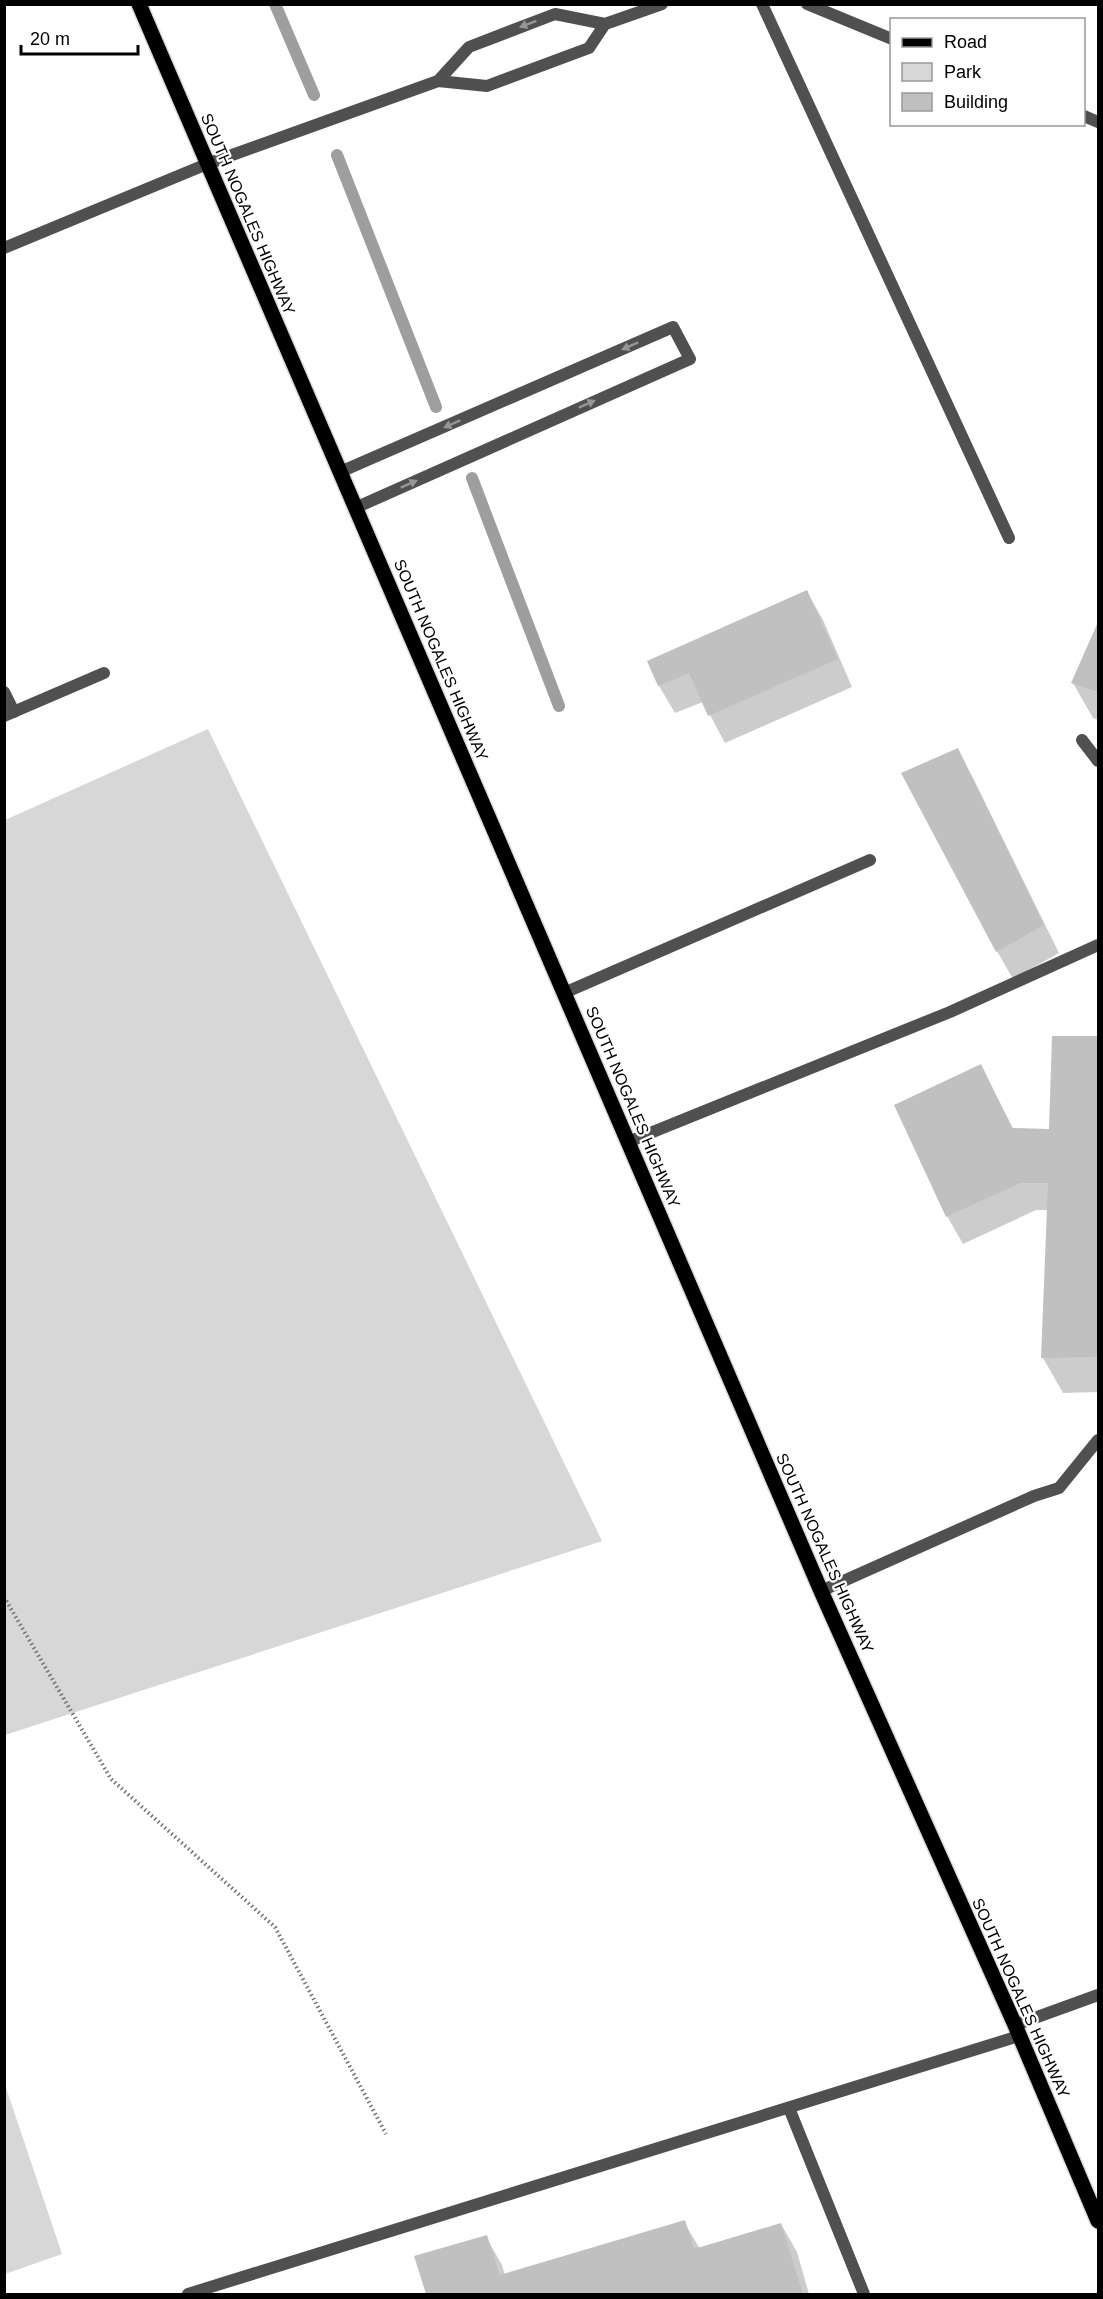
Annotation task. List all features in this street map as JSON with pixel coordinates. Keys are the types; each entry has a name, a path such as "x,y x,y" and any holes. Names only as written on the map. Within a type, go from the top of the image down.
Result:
{"main road":[{"name":"SOUTH NOGALES HIGHWAY","path":"139,4 821,1591 1017,2030 1098,2221"}],"street":[{"path":"438,81 469,47 555,14 604,24 662,4"},
{"path":"762,4 1008,537"},
{"path":"807,4 890,39"},
{"path":"4,248 207,164 438,81 487,86 589,48 604,24"},
{"path":"340,472 673,327 690,359 355,508"},
{"path":"4,692 9,714 104,673"},
{"path":"1082,740 1098,761"},
{"path":"564,993 870,860"},
{"path":"628,1142 950,1012 1098,945"},
{"path":"821,1591 1034,1496 1059,1488 1098,1440"},
{"path":"188,2295 789,2108 1017,2030 1098,1995"},
{"path":"789,2108 864,2295"}],"path":[{"path":"4,1597 111,1779 275,1927 386,2134"}],"green space":[{"path":"208,729 602,1541 5,1735 5,820"},
{"path":"4,2082 62,2254 5,2274 4,2274"}],"building":[{"path":"807,590 838,659 708,716 689,673 658,686 647,661"},
{"path":"1098,622 1098,692 1071,683"},
{"path":"958,748 1044,925 996,952 901,773"},
{"path":"1052,1036 1098,1036 1098,1357 1041,1358 1048,1183 1020,1183 946,1217 894,1105 981,1064 1012,1128 1049,1129"},
{"path":"685,2220 694,2249 781,2223 803,2294 426,2294 414,2256 487,2235 500,2275"}],"waterway":[{"path":"275,4 314,95"},
{"path":"337,155 436,407"},
{"path":"472,478 559,706"}]}
